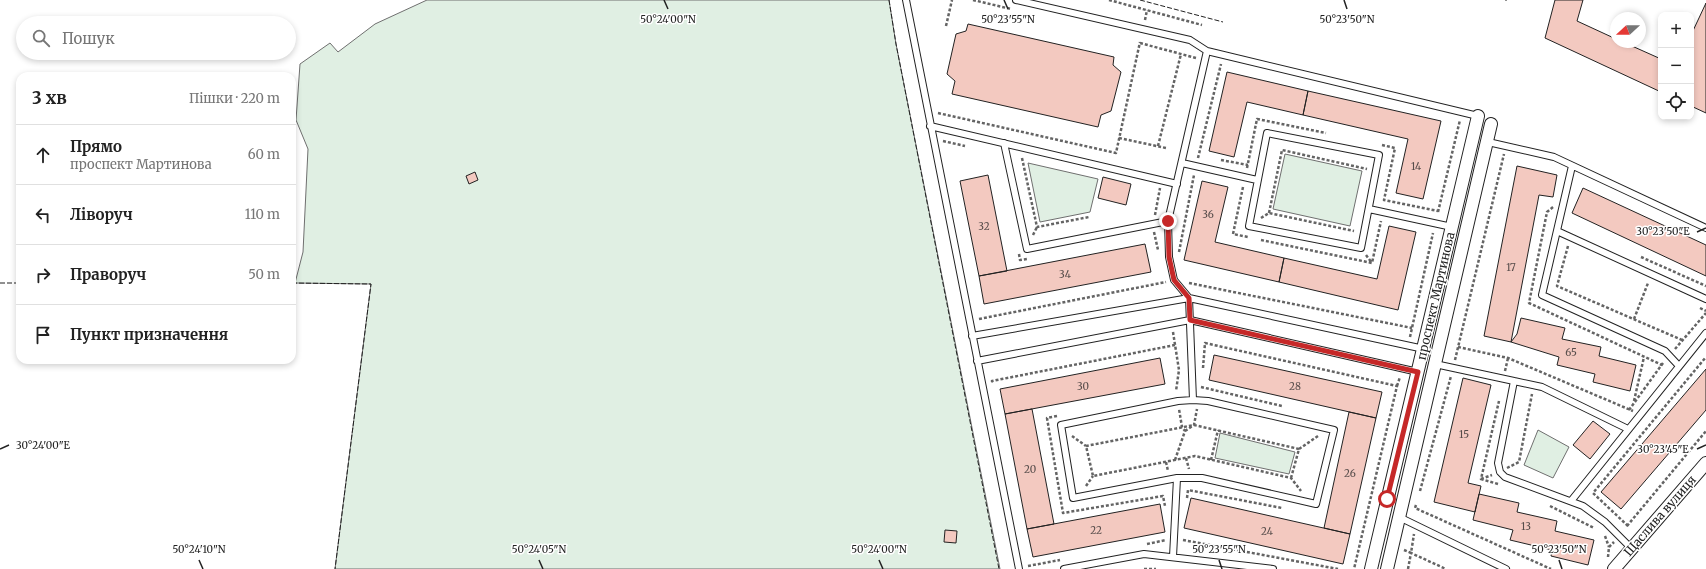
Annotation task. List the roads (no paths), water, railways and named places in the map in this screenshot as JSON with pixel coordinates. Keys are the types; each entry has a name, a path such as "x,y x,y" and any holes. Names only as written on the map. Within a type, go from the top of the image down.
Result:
{"street":[{"name":"проспект Мартинова","path":"1371,569 1478,116"},
{"name":"проспект Мартинова","path":"1387,569 1491,124"},
{"path":"1419,366 1435,364"},
{"name":"Щаслива вулиця","path":"1611,564 1631,548 1706,463"},
{"path":"1384,510 1399,517"}],"lane":[{"path":"906,0 1019,569"},
{"path":"1016,0 1190,40 1207,51 1478,116"},
{"path":"1196,400 1189,298 1174,280 1169,257 1168,221 1207,51"},
{"path":"930,126 1177,184"},
{"path":"1267,133 1379,155 1362,248 1249,226 1258,180 1267,133"},
{"path":"1488,142 1554,157 1706,228"},
{"path":"1004,143 1027,249 1168,221"},
{"path":"1182,163 1258,180"},
{"path":"1572,166 1542,295 1665,351 1679,366"},
{"path":"1369,209 1452,227"},
{"path":"1557,231 1706,299"},
{"path":"972,336 1189,298 1424,349"},
{"path":"977,361 1190,320 1403,368 1419,366"},
{"path":"1570,501 1706,333"},
{"path":"1435,364 1542,387 1628,429"},
{"path":"1514,381 1498,463 1500,472 1505,477 1583,506 1605,522 1631,548"},
{"path":"1196,400 1334,430 1316,504 1202,478 1177,478 1073,498 1061,425 1178,401 1196,400"},
{"path":"1173,557 1177,478"},
{"path":"1399,517 1506,569"},
{"path":"1064,569 1091,566 1144,554 1273,569"}]}
